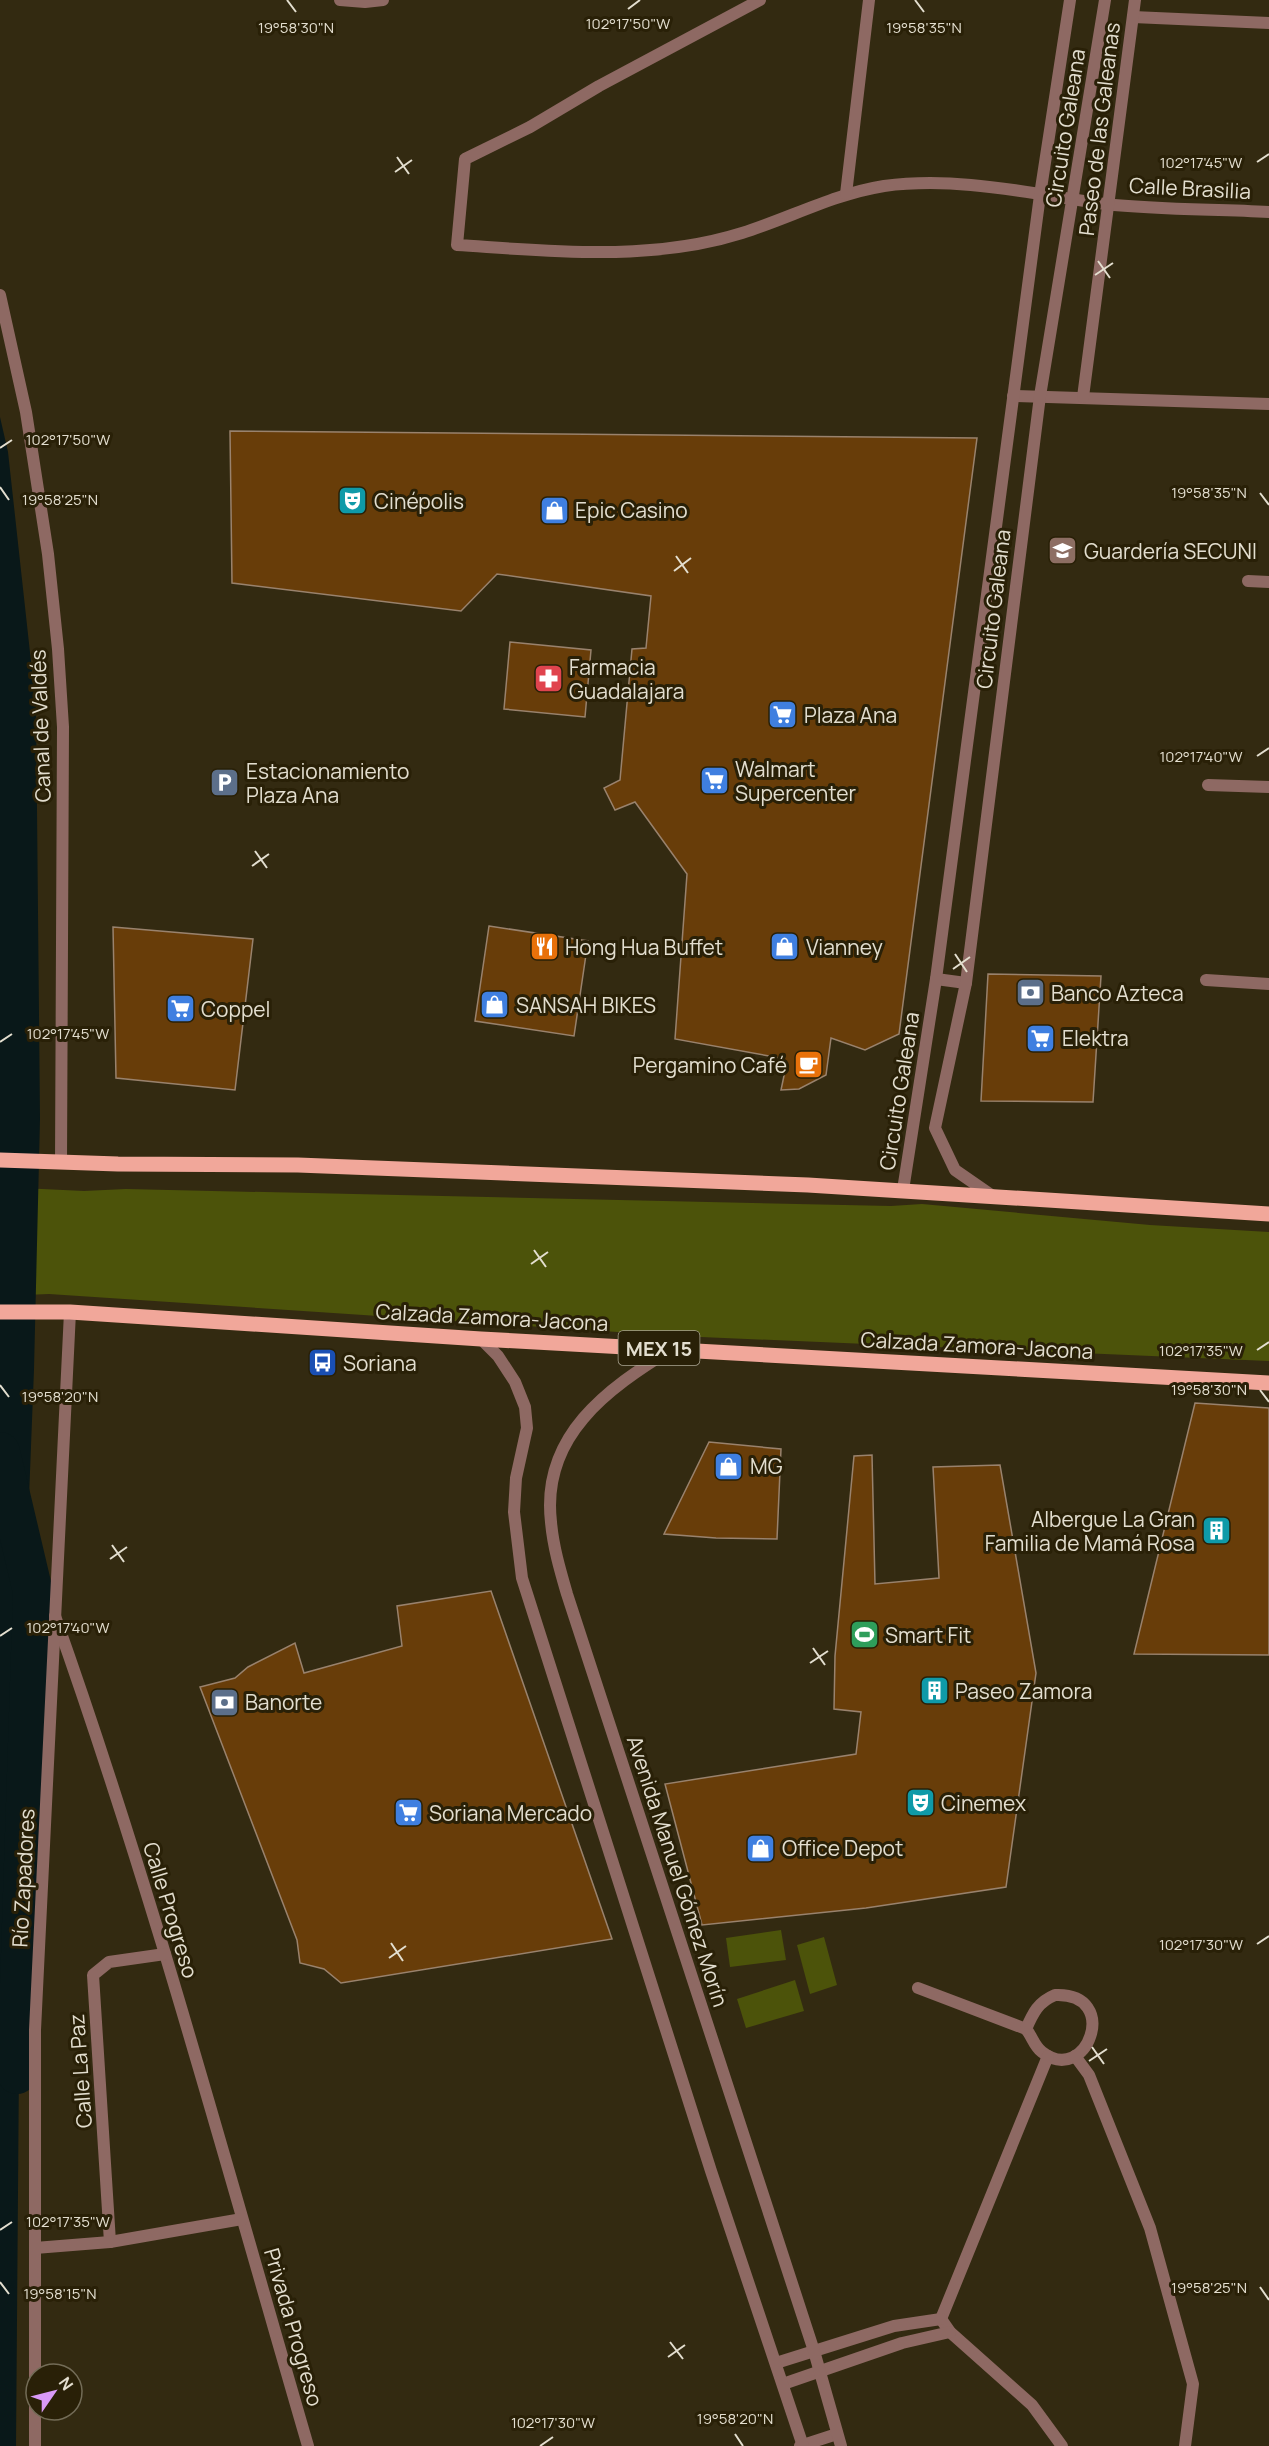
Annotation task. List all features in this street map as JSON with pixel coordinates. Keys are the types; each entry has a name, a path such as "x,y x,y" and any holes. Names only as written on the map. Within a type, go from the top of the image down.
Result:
{"main road":[{"path":"0,1160 118,1164 298,1165 903,1190 995,1198 1269,1214"},
{"name":"Calzada Zamora-Jacona","path":"0,1312 70,1311 481,1339 1269,1383"}],"street":[{"path":"340,0 365,2 383,0"},
{"name":"Calle Brasilia","path":"760,0 599,86 530,127 465,159 457,245 577,252 638,251 686,246 741,233 846,194 885,186 936,183 990,186 1109,204 1269,212"},
{"path":"846,194 869,0"},
{"name":"Circuito Galeana","path":"903,1190 936,979 1040,195 1070,0"},
{"name":"Circuito Galeana","path":"995,1198 955,1170 936,1128 966,983 1040,396 1105,0"},
{"name":"Paseo de las Galeanas","path":"1088,398 1109,204 1135,0"},
{"path":"1133,17 1269,23"},
{"name":"Canal de Valdés","path":"0,295 26,412 48,554 62,705 55,1162"},
{"path":"1013,396 1269,404"},
{"path":"1248,581 1269,582"},
{"path":"1208,785 1269,787"},
{"path":"936,979 966,983"},
{"path":"1206,980 1269,984"},
{"name":"Río Zapadores","path":"35,2446 35,2030 70,1311"},
{"path":"481,1339 498,1356 515,1382 525,1407 527,1428 516,1478 514,1512 522,1578 711,2171 802,2446 837,2433"},
{"name":"Avenida Manuel Gómez Morín","path":"672,1349 613,1389 584,1416 560,1450 551,1483 550,1521 567,1594 814,2351 841,2446"},
{"name":"Calle Progreso","path":"55,1615 94,1725 165,1954 242,2219"},
{"name":"Calle La Paz","path":"110,2242 93,1975 109,1962 165,1954"},
{"path":"918,1988 1026,2029 1040,2050 1048,2056 1066,2058 1075,2056 1083,2050 1090,2042 1093,2022 1083,2004 1065,1995 1045,1999 1037,2006 1026,2029"},
{"path":"941,2319 1048,2056"},
{"path":"1075,2056 1089,2075 1150,2228 1193,2384 1185,2446"},
{"path":"35,2248 110,2242 242,2219"},
{"name":"Privada Progreso","path":"242,2219 308,2446"},
{"path":"776,2363 894,2326 941,2319"},
{"path":"941,2319 950,2331 1032,2405 1062,2446"},
{"path":"783,2384 902,2343 950,2331"}],"green space":[{"path":"0,1187 84,1191 126,1189 891,1206 922,1204 1150,1225 1269,1232 1269,1361 678,1336 49,1294 0,1296"},
{"path":"781,1930 786,1960 730,1967 726,1938"},
{"path":"824,1937 837,1985 810,1994 797,1945"},
{"path":"795,1980 804,2011 746,2028 737,1999"}],"shaded area":[{"path":"0,417 8,452 36,707 40,1119 34,1369 22,1678 16,2446 0,2446"}],"building":[{"name":"Plaza Ana","path":"230,431 977,438 899,1034 865,1050 831,1038 826,1075 799,1089 781,1090 785,1071 780,1058 675,1039 687,874 635,802 615,810 604,788 620,780 632,649 646,648 651,596 497,574 461,611 232,583"},
{"name":"Farmacia Guadalajara","path":"510,642 591,650 585,717 504,709"},
{"path":"489,926 588,941 574,1036 475,1021"},
{"name":"Coppel","path":"113,927 253,939 235,1090 116,1078"},
{"name":"Elektra","path":"988,974 1101,976 1093,1102 981,1101"},
{"name":"Albergue La Gran Familia de Mamá Rosa","path":"1195,1403 1269,1408 1269,1655 1134,1654"},
{"path":"709,1442 781,1449 777,1539 664,1534"},
{"name":"Paseo Zamora","path":"872,1455 875,1584 939,1578 933,1467 1000,1465 1036,1673 1006,1887 866,1908 702,1925 665,1784 856,1754 861,1712 834,1709 835,1656 854,1456"},
{"name":"Soriana Mercado","path":"491,1591 612,1939 341,1983 324,1969 300,1963 297,1940 200,1687 235,1678 248,1667 295,1643 304,1673 402,1646 397,1606"}],"waterway":[{"path":"0,1452 33,1592 17,2074"}],"place":[{"name":"Cinépolis","path":"353,501"},
{"name":"Epic Casino","path":"554,510"},
{"name":"Guardería SECUNI","path":"1063,551"},
{"name":"Farmacia Guadalajara","path":"548,679"},
{"name":"Plaza Ana","path":"783,715"},
{"name":"Walmart Supercenter","path":"714,781"},
{"name":"Estacionamiento Plaza Ana","path":"225,783"},
{"name":"Hong Hua Buffet","path":"544,947"},
{"name":"Vianney","path":"785,947"},
{"name":"Banco Azteca","path":"1030,993"},
{"name":"SANSAH BIKES","path":"495,1005"},
{"name":"Coppel","path":"180,1009"},
{"name":"Elektra","path":"1041,1038"},
{"name":"Pergamino Café","path":"808,1065"},
{"name":"Soriana","path":"322,1363"},
{"name":"MG","path":"729,1466"},
{"name":"Albergue La Gran Familia de Mamá Rosa","path":"1216,1531"},
{"name":"Smart Fit","path":"864,1635"},
{"name":"Paseo Zamora","path":"934,1691"},
{"name":"Banorte","path":"224,1702"},
{"name":"Cinemex","path":"920,1803"},
{"name":"Soriana Mercado","path":"408,1813"},
{"name":"Office Depot","path":"761,1848"}]}
